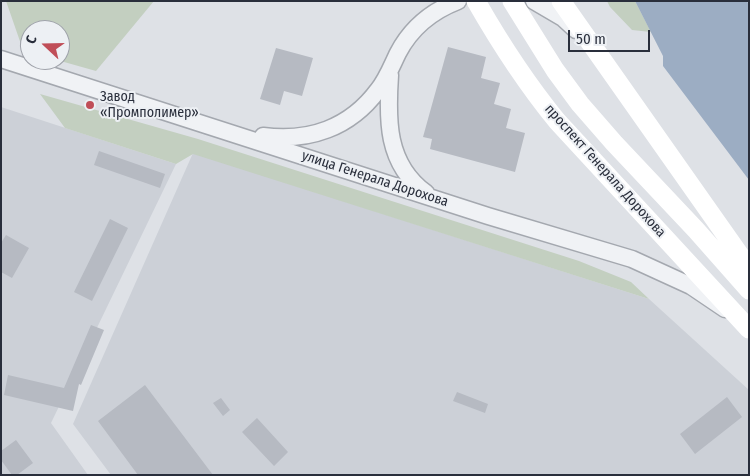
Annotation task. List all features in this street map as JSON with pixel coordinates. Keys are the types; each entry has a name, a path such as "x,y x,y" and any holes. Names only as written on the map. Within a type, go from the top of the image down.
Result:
{"main road":[{"name":"проспект Генерала Дорохова","path":"476,1 497,38 531,89 556,121 744,324"},
{"name":"проспект Генерала Дорохова","path":"512,1 555,70 580,104 749,290"},
{"path":"561,1 749,268"}],"street":[{"path":"234,133 297,138 339,125 362,108 378,90 403,45 417,27 440,9 458,1"},
{"path":"534,1 563,18 590,44"},
{"name":"улица Генерала Дорохова","path":"1,59 434,198 632,259 691,286 744,324"},
{"path":"390,70 388,126 392,145 406,174 417,186 434,198"}],"shaded area":[{"path":"1,107 176,164 51,423 88,475 1,475"},
{"path":"193,153 649,299 749,390 749,475 111,475 73,424"}],"green space":[{"path":"6,1 154,1 96,71 70,64 70,20 20,20 20,41"},
{"path":"607,1 635,1 651,32 632,30 610,7"},
{"path":"40,94 198,139 579,261 631,282 649,299 193,154 176,164 65,128"}],"water":[{"path":"635,1 747,1 749,5 749,180 663,66 663,56"}],"building":[{"path":"448,47 486,57 481,78 500,83 494,104 511,109 506,128 525,133 515,172 430,149 432,139 423,137"},
{"path":"276,48 313,58 302,96 284,91 280,105 260,99"},
{"path":"99,151 165,174 160,188 94,165"},
{"path":"110,219 128,228 92,301 74,292"},
{"path":"6,235 29,248 12,278 1,272 1,243"},
{"path":"91,325 104,330 81,385 79,384 73,411 4,395 8,375 64,388"},
{"path":"145,385 213,475 138,475 98,421"},
{"path":"457,392 488,404 485,413 453,401"},
{"path":"727,397 742,417 695,454 680,434"},
{"path":"221,398 230,410 223,416 213,403"},
{"path":"257,418 288,452 274,466 242,432"},
{"path":"16,440 33,463 17,475 12,475 1,460 1,451"}],"place":[{"name":"Завод «Промполимер»","path":"90,105"}]}
